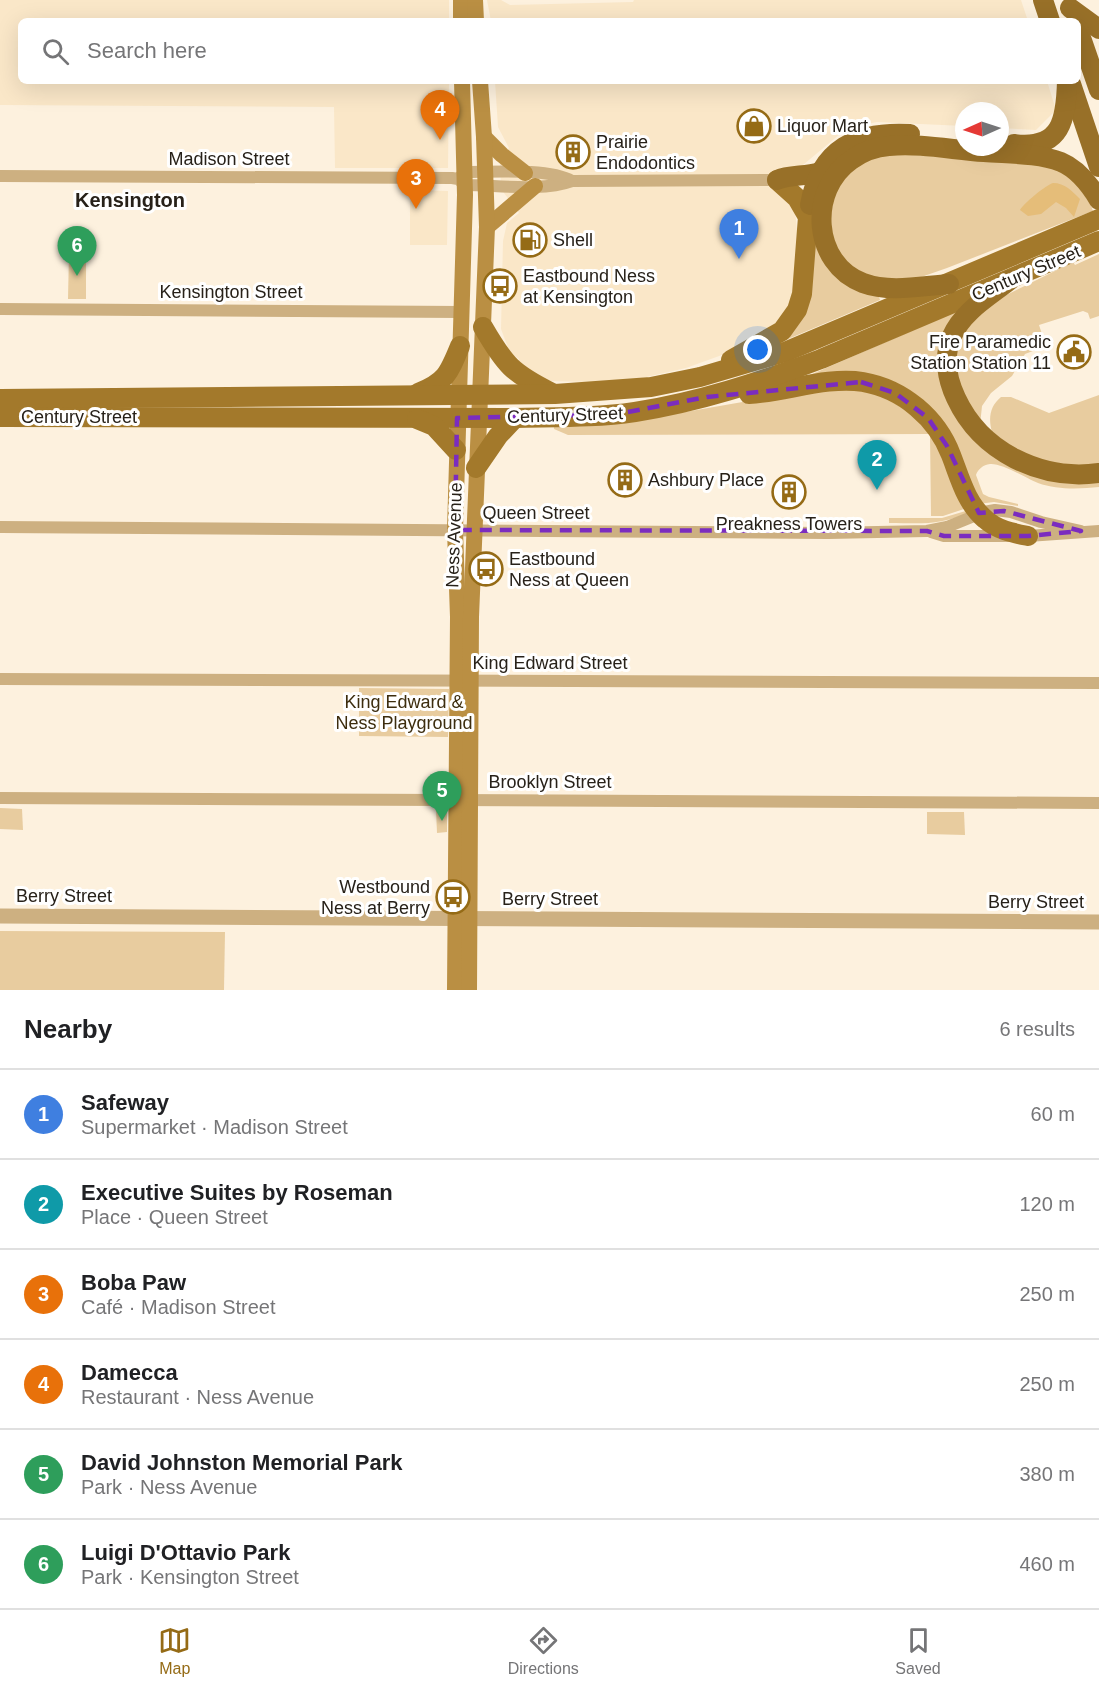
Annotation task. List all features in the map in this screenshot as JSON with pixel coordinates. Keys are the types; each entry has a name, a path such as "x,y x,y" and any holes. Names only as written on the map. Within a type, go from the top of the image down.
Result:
{"highway":[{"path":"1043,0 1049,18"},
{"path":"1071,10 1099,29"},
{"path":"1081,38 1099,90"},
{"path":"1009,143 1031,145 1043,142 1053,135 1064,119 1069,84"},
{"path":"1070,84 1099,167"},
{"path":"808,217 812,191 820,172 843,148 876,134 955,137"},
{"path":"949,284 894,288 873,286 850,276 838,266 824,240 821,219 827,188 831,179 843,165 866,151 897,146 1045,158 1069,166 1089,184 1098,198"},
{"path":"777,180 784,176 801,176 820,172"},
{"path":"1010,279 957,326 947,359 949,383 953,394 979,432 1010,457 1028,465 1055,472 1079,475 1099,473"}],"main road":[{"path":"460,0 461,18"},
{"path":"475,0 476,18"},
{"name":"Ness Avenue","path":"462,84 462,312 455,530 464,681"},
{"name":"Ness Avenue","path":"455,990 462,918 464,681 474,531 487,227 480,84"},
{"path":"484,137 530,180 487,227"},
{"path":"700,377 782,331 792,319 800,302 804,285 808,217 796,198 777,180"},
{"name":"Century Street","path":"0,399 479,396 603,392 651,387 700,377 784,352 1099,219"},
{"name":"Century Street","path":"0,417 515,418 617,414 707,397 757,383 821,359 1099,241"},
{"path":"483,327 508,366 530,382 555,394"},
{"path":"409,396 436,386 447,376 460,346"},
{"path":"707,397 763,393 844,381 861,382 887,389 916,406 939,431 950,452 963,489 979,514 1001,529 1028,536"},
{"path":"414,418 434,426 456,450"},
{"path":"476,468 498,436 515,418"},
{"name":"Ness Avenue","path":"462,918 469,990"}],"street":[{"name":"Madison Street","path":"0,176 530,180 561,175 572,181 777,180"},
{"name":"Kensington Street","path":"0,309 462,312"},
{"name":"Queen Street","path":"0,527 816,533 927,531 956,524 992,510 1081,531"},
{"name":"Queen Street","path":"927,531 944,536 1051,536 1081,531 1099,531"},
{"name":"King Edward Street","path":"0,679 1099,683"},
{"name":"Brooklyn Street","path":"0,798 1099,803"},
{"name":"Berry Street","path":"0,916 1099,921"}],"highlighted area":[{"path":"861,382 895,393 928,418 947,446 979,513 1004,511 1081,531 1028,536 944,536 927,531 455,530 457,418 617,414 707,397"}],"shaded area":[{"path":"0,0 449,0 449,18 18,18 18,84 449,84 448,168 335,168 334,107 0,105"},
{"path":"487,0 501,0 510,5 633,2 634,0 1021,0 1027,18 490,18"},
{"path":"495,84 1048,84 1056,110 1036,130 1009,128 1009,102 955,102 955,126 877,122 856,126 840,134 797,170 791,171 799,249 796,287 785,314 769,330 733,351 686,368 642,378 590,382 550,381 515,364 519,359 510,353 501,329 503,241 507,223 519,213 501,189 500,160 509,148 498,127"},
{"path":"1053,183 1065,186 1080,199 1074,217 1056,202 1041,214 1028,216 1020,210 1035,195"},
{"path":"410,190 448,191 447,245 410,245"}],"green space":[{"path":"875,153 1041,162 1068,171 1093,211 947,268 904,283 891,283 851,270 827,233 837,181"},
{"path":"845,157 819,241 878,294 880,300 774,345 782,336 812,229"},
{"path":"69,253 86,254 86,299 68,299"},
{"path":"1099,254 1099,316 1090,319 1088,313 1083,311 1039,325 1046,346 1025,354 1012,376 991,393 982,406 980,425 959,396 954,343 988,304 1073,262 1075,265"},
{"path":"957,311 944,344 979,440 1099,477 1099,487 1053,487 1038,483 1007,468 990,464 981,468 976,475 983,494 1018,504 1018,506 994,502 978,504 925,407 810,375"},
{"path":"870,388 928,424 967,508 943,516 931,516 930,434 568,435 554,429 554,427 645,419 805,391"},
{"path":"1099,395 1099,467 1031,461 992,432 991,413 994,404 1001,397 1011,397 1049,413"},
{"path":"969,510 970,512 939,522 889,523 889,518 942,518"},
{"name":"King Edward & Ness Playground","path":"359,688 449,689 448,737 359,736"},
{"path":"0,808 22,809 23,830 0,829"},
{"path":"436,810 447,810 447,832 437,833"},
{"path":"927,812 964,812 965,835 927,834"},
{"path":"0,931 225,932 224,990 0,990"}],"place":[{"name":"Liquor Mart","path":"754,126"},
{"name":"Damecca","path":"440,140"},
{"name":"Prairie Endodontics","path":"573,152"},
{"name":"Boba Paw","path":"416,209"},
{"name":"Shell","path":"530,240"},
{"name":"Safeway","path":"739,259"},
{"name":"Luigi D'Ottavio Park","path":"77,276"},
{"name":"Eastbound Ness at Kensington","path":"500,286"},
{"name":"Fire Paramedic Station Station 11","path":"1074,352"},
{"name":"Ashbury Place","path":"625,480"},
{"name":"Executive Suites by Roseman","path":"877,490"},
{"name":"Preakness Towers","path":"789,492"},
{"name":"Eastbound Ness at Queen","path":"486,569"},
{"name":"David Johnston Memorial Park","path":"442,821"},
{"name":"Westbound Ness at Berry","path":"453,897"}],"district":[{"name":"Kensington","path":"130,200"}]}
